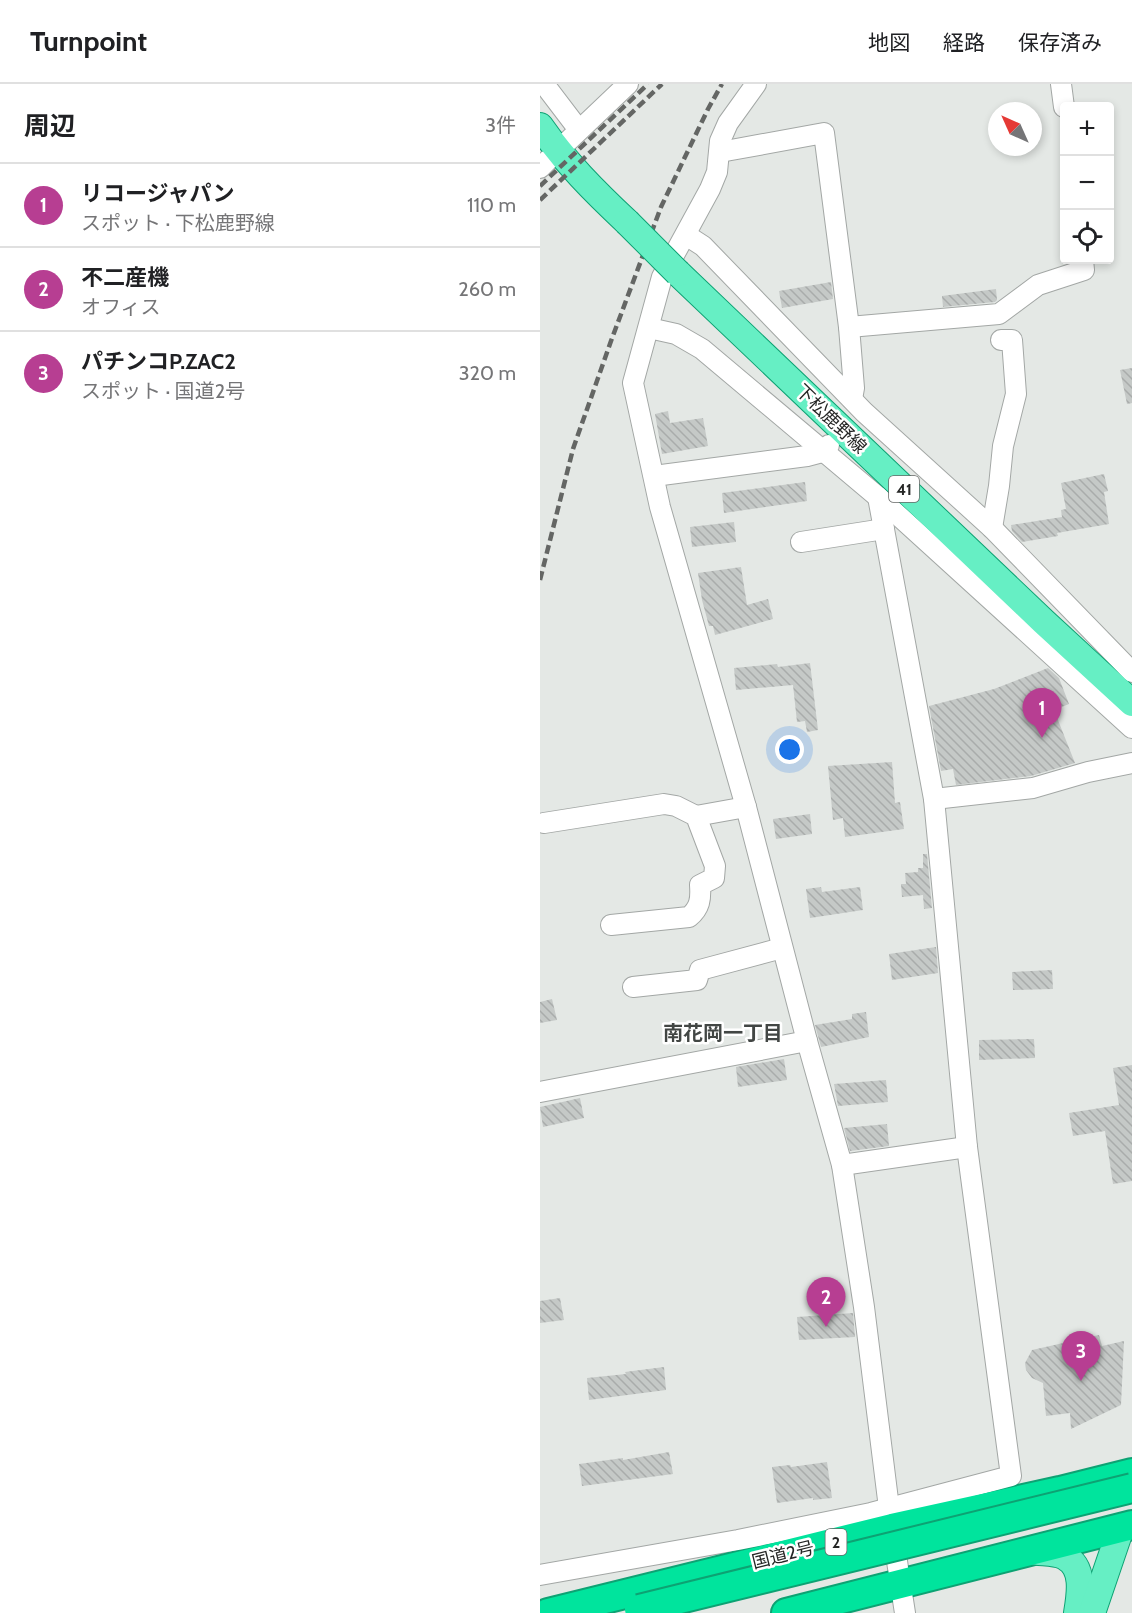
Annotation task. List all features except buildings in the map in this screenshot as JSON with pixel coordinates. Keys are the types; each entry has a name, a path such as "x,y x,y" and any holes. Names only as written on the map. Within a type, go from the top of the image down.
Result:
{"highway":[{"name":"国道2号","path":"548,1613 891,1518 1060,1491 1130,1472"},
{"name":"国道2号","path":"631,1611 1130,1472"},
{"path":"786,1613 1032,1551 1128,1520 1130,1472"}],"main road":[{"name":"下松鹿野線","path":"540,126 552,144 585,181 678,273 1132,703"},
{"path":"1092,1613 1128,1520"},
{"path":"1032,1551 1064,1556 1075,1566 1081,1588 1077,1613"}],"street":[{"path":"543,84 573,136 628,84"},
{"path":"756,84 728,123 720,141 717,172 710,189 662,277 633,383 685,596 746,807 842,1165 864,1307 905,1613"},
{"path":"1061,84 1064,102"},
{"path":"720,152 824,133 849,327 857,410"},
{"path":"686,235 704,246 857,410 992,528 1132,672"},
{"path":"849,327 999,314 1038,285 1084,270 1083,264"},
{"path":"649,328 676,334 702,349 826,448 1132,728"},
{"path":"992,528 1003,446 1016,394 1012,340 1001,340"},
{"path":"654,476 807,456 826,448"},
{"path":"540,1575 738,1540 891,1518 1011,1476 966,1147 934,799 878,497"},
{"path":"801,542 884,530"},
{"path":"934,799 1033,788 1088,772 1132,763"},
{"path":"544,824 664,804 685,809 696,816 715,866 714,878 700,885 701,899 696,911 689,917 611,924"},
{"path":"696,816 746,807"},
{"path":"633,987 697,980 700,970 782,948"},
{"path":"540,1092 807,1041"},
{"path":"842,1165 966,1147"}],"railway":[{"path":"540,186 648,84"},
{"path":"540,200 662,84"},
{"path":"540,580 573,449 611,341 661,207 722,84"}],"place":[{"name":"リコージャパン","path":"1042,738"},
{"name":"不二産機","path":"826,1327"},
{"name":"パチンコP.ZAC2","path":"1081,1381"}],"district":[{"name":"南花岡一丁目","path":"723,1033"}]}
